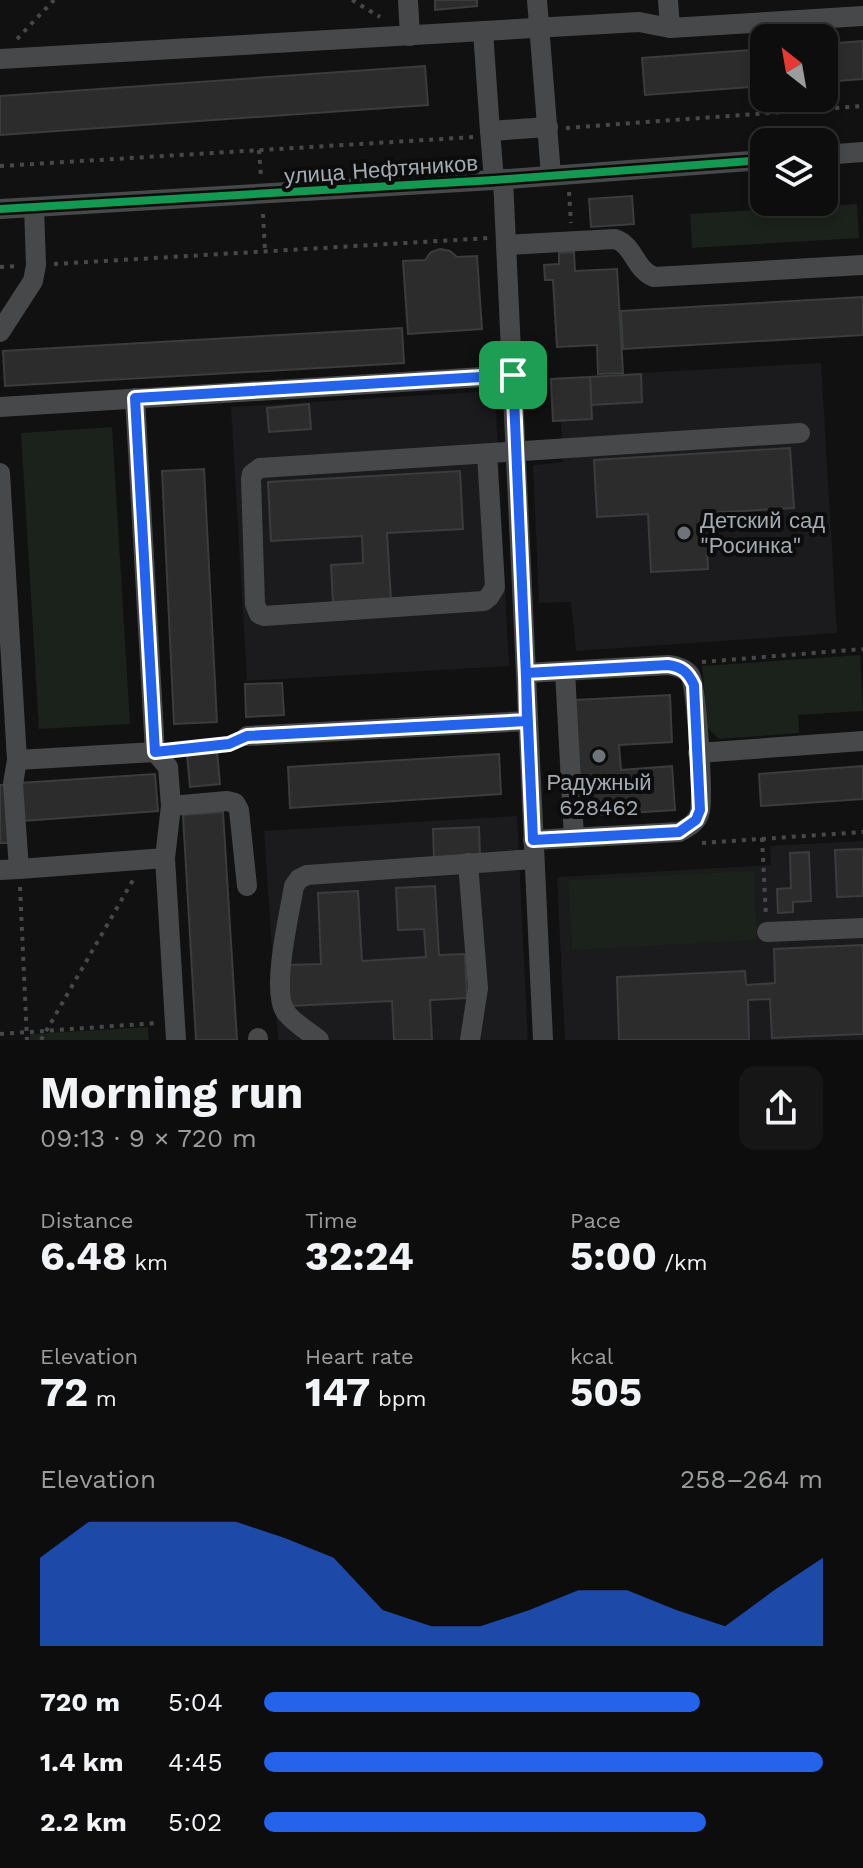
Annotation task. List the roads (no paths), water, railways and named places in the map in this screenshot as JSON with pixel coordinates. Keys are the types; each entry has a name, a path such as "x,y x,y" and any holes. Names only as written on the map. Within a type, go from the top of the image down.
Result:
{"street":[{"path":"408,0 410,36"},
{"path":"537,0 551,175"},
{"path":"668,0 670,28"},
{"path":"0,59 639,22 670,28 795,10 863,16"},
{"path":"483,31 490,133 506,245 543,1040"},
{"path":"490,133 548,128"},
{"path":"838,154 863,152"},
{"name":"улица Нефтяников","path":"0,209 498,180 750,161"},
{"path":"0,332 29,290 36,265 34,207"},
{"path":"506,245 621,240 642,271 654,277 863,265"},
{"path":"0,407 513,375"},
{"path":"135,398 155,752 168,767 171,806 155,859 176,1031"},
{"path":"487,454 495,587 484,601 259,614 255,604 251,479 256,470 487,454 516,452 800,433"},
{"path":"0,473 17,760 13,784 10,870 155,859"},
{"path":"319,1040 287,1014 282,1003 281,959 294,886 299,879 307,875 468,863 534,850 574,838 679,832 696,820 700,810 698,753 694,685 689,673 668,665 526,673"},
{"path":"565,671 574,838"},
{"path":"247,736 527,721"},
{"path":"698,753 863,741"},
{"path":"17,760 155,752"},
{"path":"171,806 235,803 239,810 247,886"},
{"path":"468,863 478,988 470,1040"},
{"path":"767,932 863,928"}],"place":[{"name":"Детский сад \"Росинка\"","path":"684,533"},
{"name":"Радужный 628462","path":"599,756"}]}
